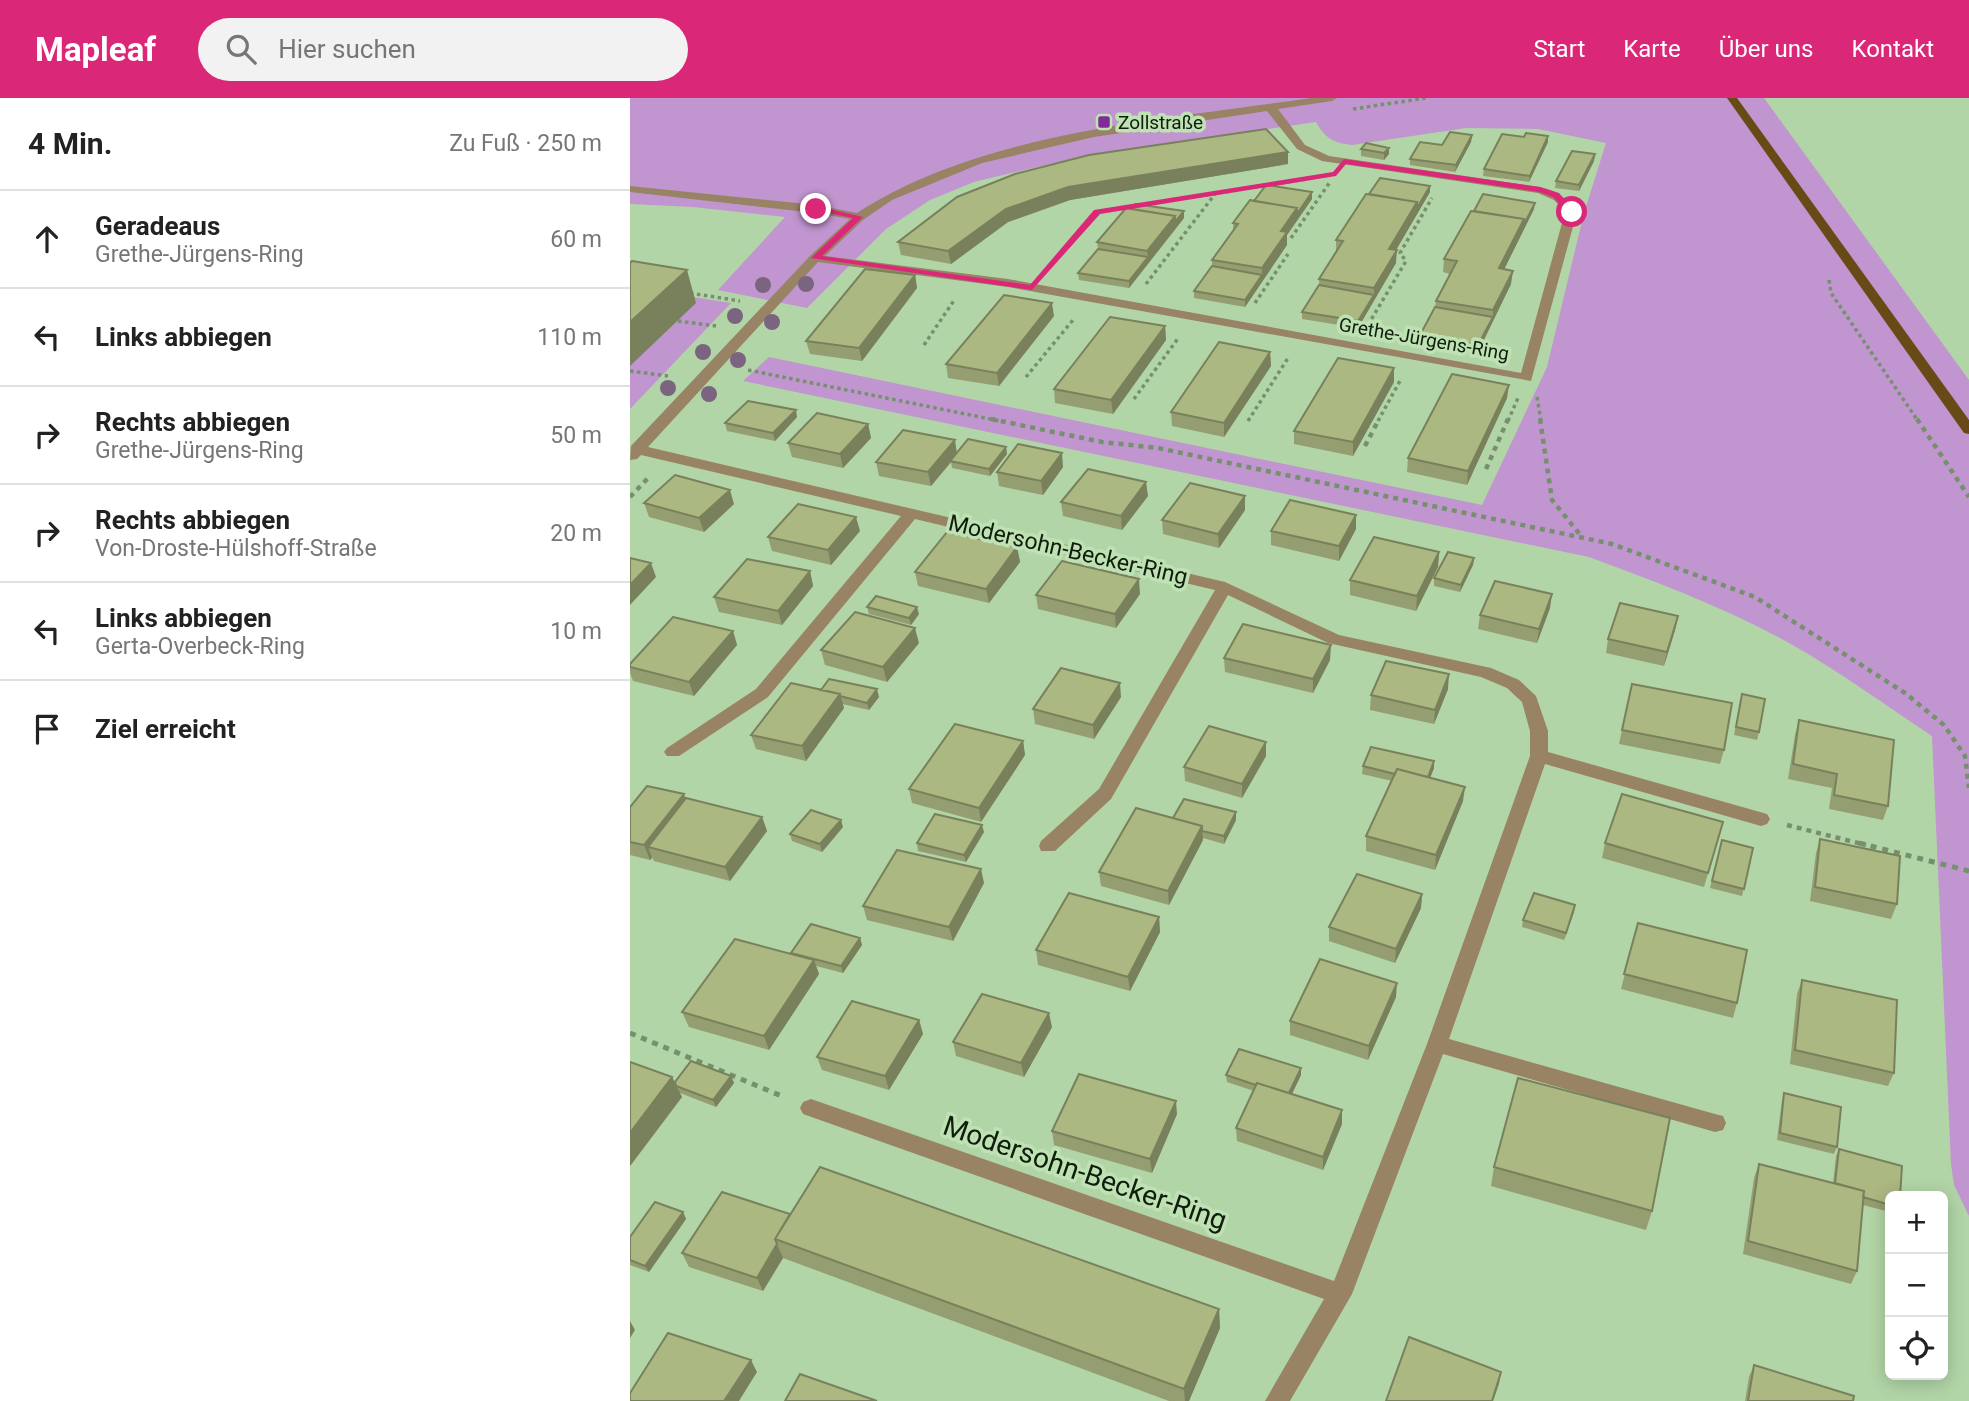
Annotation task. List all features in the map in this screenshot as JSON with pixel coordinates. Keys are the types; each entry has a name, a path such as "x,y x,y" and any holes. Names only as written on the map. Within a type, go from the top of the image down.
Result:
{"main road":[{"path":"1732,98 1969,430"}],"street":[{"path":"632,454 815,258 859,217 916,184 978,160 1094,134 1332,98"},
{"name":"Grethe-Jürgens-Ring","path":"815,258 1032,287 1526,378 1572,212 1556,195 1540,190 1326,159 1301,147 1270,107"},
{"path":"630,189 803,207 859,217"},
{"name":"Modersohn-Becker-Ring","path":"632,454 911,514 1225,587 1335,639 1485,673 1513,684 1530,700 1539,731 1539,756 1437,1044 1340,1294 1277,1401"},
{"path":"673,752 762,693 911,514"},
{"name":"Modersohn-Becker-Ring","path":"1048,846 1105,794 1225,587"},
{"path":"1539,756 1761,818"},
{"path":"1437,1044 1715,1123"},
{"name":"Modersohn-Becker-Ring","path":"811,1108 1340,1294"}],"path":[{"path":"1291,238 1344,162"},
{"path":"1032,287 1097,212 1336,174"},
{"path":"1356,346 1406,261 1400,253 1445,176"},
{"path":"1129,305 1215,193"},
{"path":"1241,325 1288,254"},
{"path":"1828,273 1831,293 1969,497"},
{"path":"924,345 970,278"},
{"path":"679,291 741,301"},
{"path":"1026,377 1091,298"},
{"path":"1134,398 1194,317"},
{"path":"678,321 717,326"},
{"path":"1248,421 1301,336"},
{"path":"1365,446 1412,357"},
{"path":"747,361 741,369 1102,442 1158,447 1583,538 1673,565 1755,597 1883,678 1944,724 1965,756 1969,788"},
{"path":"630,370 669,376"},
{"path":"1486,469 1526,378"},
{"path":"1526,378 1539,401 1552,500 1583,538"},
{"path":"1761,818 1969,871"},
{"path":"630,1033 811,1108"}],"shaded area":[{"path":"630,98 1764,98 1969,380 1969,1216 1954,1185 1951,1164 1932,736 1826,665 1765,630 1691,596 1589,557 743,381 769,357 1482,505 1547,367 1584,213 1606,143 1538,129 1466,128 1352,145 1330,139 1316,122 1080,157 974,182 930,200 886,229 807,308 718,290 785,217 693,207 630,204"},
{"path":"630,287 731,303 630,409"}],"building":[{"path":"1266,129 1288,152 1068,187 1006,209 948,251 898,242 957,197 1015,174 1089,155"},
{"path":"1450,132 1472,135 1456,165 1410,159 1420,142 1442,145"},
{"path":"1526,133 1548,136 1530,176 1484,169 1502,134 1524,137"},
{"path":"1366,143 1389,148 1384,153 1361,149"},
{"path":"1572,151 1595,154 1579,185 1556,181"},
{"path":"1380,178 1430,186 1417,208 1417,202 1369,194"},
{"path":"1266,185 1312,192 1297,214 1297,208 1254,201"},
{"path":"1366,194 1417,202 1389,249 1397,250 1374,288 1319,279 1343,241 1336,240"},
{"path":"1483,194 1535,203 1523,226 1524,219 1474,211"},
{"path":"1250,200 1297,208 1281,231 1287,232 1262,268 1212,260 1238,224 1233,223"},
{"path":"1135,204 1184,211 1175,222 1175,216 1131,209"},
{"path":"1126,208 1175,216 1147,251 1097,242"},
{"path":"1471,211 1524,219 1499,268 1513,271 1493,310 1436,301 1457,261 1444,259"},
{"path":"1098,249 1148,257 1129,281 1078,273"},
{"path":"632,261 687,270 630,322 630,263"},
{"path":"1212,266 1262,275 1245,300 1194,291"},
{"path":"865,269 915,275 859,348 806,341"},
{"path":"1319,285 1374,295 1358,321 1302,312"},
{"path":"1004,295 1052,303 997,373 946,364"},
{"path":"1435,307 1493,317 1478,345 1420,335"},
{"path":"1110,317 1165,326 1111,400 1054,389"},
{"path":"1219,342 1270,352 1224,423 1171,412"},
{"path":"1338,358 1394,368 1353,442 1294,431"},
{"path":"1452,374 1509,385 1468,471 1408,458"},
{"path":"748,401 796,410 773,433 725,423"},
{"path":"817,413 868,424 840,454 788,443"},
{"path":"903,430 955,440 928,472 876,462"},
{"path":"968,439 1006,447 989,469 950,461"},
{"path":"1018,444 1062,453 1041,481 997,472"},
{"path":"1088,469 1146,482 1121,516 1061,502"},
{"path":"675,475 730,490 699,518 644,503"},
{"path":"1190,483 1245,496 1218,534 1162,520"},
{"path":"1290,500 1356,515 1339,546 1271,531"},
{"path":"798,504 856,517 828,550 768,537"},
{"path":"947,532 1017,547 986,589 915,572"},
{"path":"1374,537 1439,552 1417,596 1350,580"},
{"path":"1448,552 1474,558 1461,585 1434,578"},
{"path":"630,558 651,563 630,585"},
{"path":"747,559 810,571 778,611 714,597"},
{"path":"1062,561 1139,579 1115,614 1036,595"},
{"path":"1495,581 1552,594 1539,629 1480,615"},
{"path":"876,596 917,607 909,618 867,607"},
{"path":"1620,603 1678,616 1667,652 1608,639"},
{"path":"855,612 915,628 883,667 821,650"},
{"path":"673,617 733,631 689,682 630,667"},
{"path":"1243,624 1331,645 1313,679 1224,658"},
{"path":"1386,661 1449,674 1435,710 1371,695"},
{"path":"1061,668 1120,683 1093,725 1033,709"},
{"path":"829,679 877,689 867,703 821,690"},
{"path":"791,683 840,694 802,746 751,735"},
{"path":"1632,684 1732,703 1724,750 1622,730"},
{"path":"1742,694 1765,699 1759,732 1736,727"},
{"path":"1799,720 1894,740 1888,806 1834,795 1837,774 1793,764"},
{"path":"955,724 1023,741 979,808 909,789"},
{"path":"1209,726 1266,742 1242,784 1184,767"},
{"path":"1371,747 1434,761 1428,777 1397,769 1395,774 1363,766"},
{"path":"1397,769 1465,787 1436,855 1366,836"},
{"path":"647,786 684,794 644,845 630,842 630,807"},
{"path":"1622,794 1723,822 1708,873 1605,843"},
{"path":"686,798 762,817 725,867 648,847"},
{"path":"1184,799 1236,812 1224,836 1202,831 1202,826 1173,818"},
{"path":"1136,808 1202,826 1168,891 1099,872"},
{"path":"811,810 841,820 820,844 790,834"},
{"path":"935,814 982,825 964,855 917,843"},
{"path":"1820,839 1900,856 1897,904 1815,887"},
{"path":"1722,840 1753,848 1744,889 1712,881"},
{"path":"897,850 981,869 949,927 863,906"},
{"path":"1357,874 1422,894 1396,949 1329,927"},
{"path":"1069,893 1159,917 1128,977 1036,950"},
{"path":"1534,893 1575,905 1566,933 1523,920"},
{"path":"1638,923 1747,950 1737,1003 1624,974"},
{"path":"811,924 860,938 841,966 791,953"},
{"path":"735,939 814,960 764,1036 682,1012"},
{"path":"1320,959 1397,983 1369,1046 1290,1021"},
{"path":"1802,980 1897,1000 1894,1073 1795,1050"},
{"path":"982,994 1049,1013 1021,1063 953,1042"},
{"path":"852,1001 919,1020 885,1076 817,1057"},
{"path":"1239,1049 1301,1068 1289,1093 1226,1075"},
{"path":"691,1061 731,1076 713,1100 676,1086 675,1082"},
{"path":"630,1062 672,1077 630,1133"},
{"path":"1079,1074 1176,1101 1150,1159 1052,1131"},
{"path":"1518,1078 1670,1118 1652,1211 1494,1167"},
{"path":"1257,1083 1342,1110 1323,1157 1236,1128"},
{"path":"1784,1093 1841,1107 1837,1147 1780,1133"},
{"path":"1839,1149 1902,1166 1900,1191 1885,1191 1885,1204 1863,1197 1864,1191 1835,1183"},
{"path":"1759,1164 1864,1191 1857,1271 1748,1241"},
{"path":"820,1167 1219,1309 1184,1389 775,1239"},
{"path":"722,1192 790,1214 775,1239 777,1244 757,1278 682,1253"},
{"path":"655,1202 683,1212 645,1266 630,1260 630,1237"},
{"path":"668,1333 751,1360 724,1401 630,1401 630,1393"},
{"path":"1409,1337 1501,1372 1492,1401 1386,1401"},
{"path":"1754,1365 1854,1396 1853,1401 1748,1401"},
{"path":"800,1374 877,1401 785,1401"}],"place":[{"name":"Zollstraße","path":"1104,122"}],"route":[{"path":"816,209 859,217 815,258 1032,287 1097,212 1336,174 1344,162 1540,190 1556,195 1572,212"}]}
